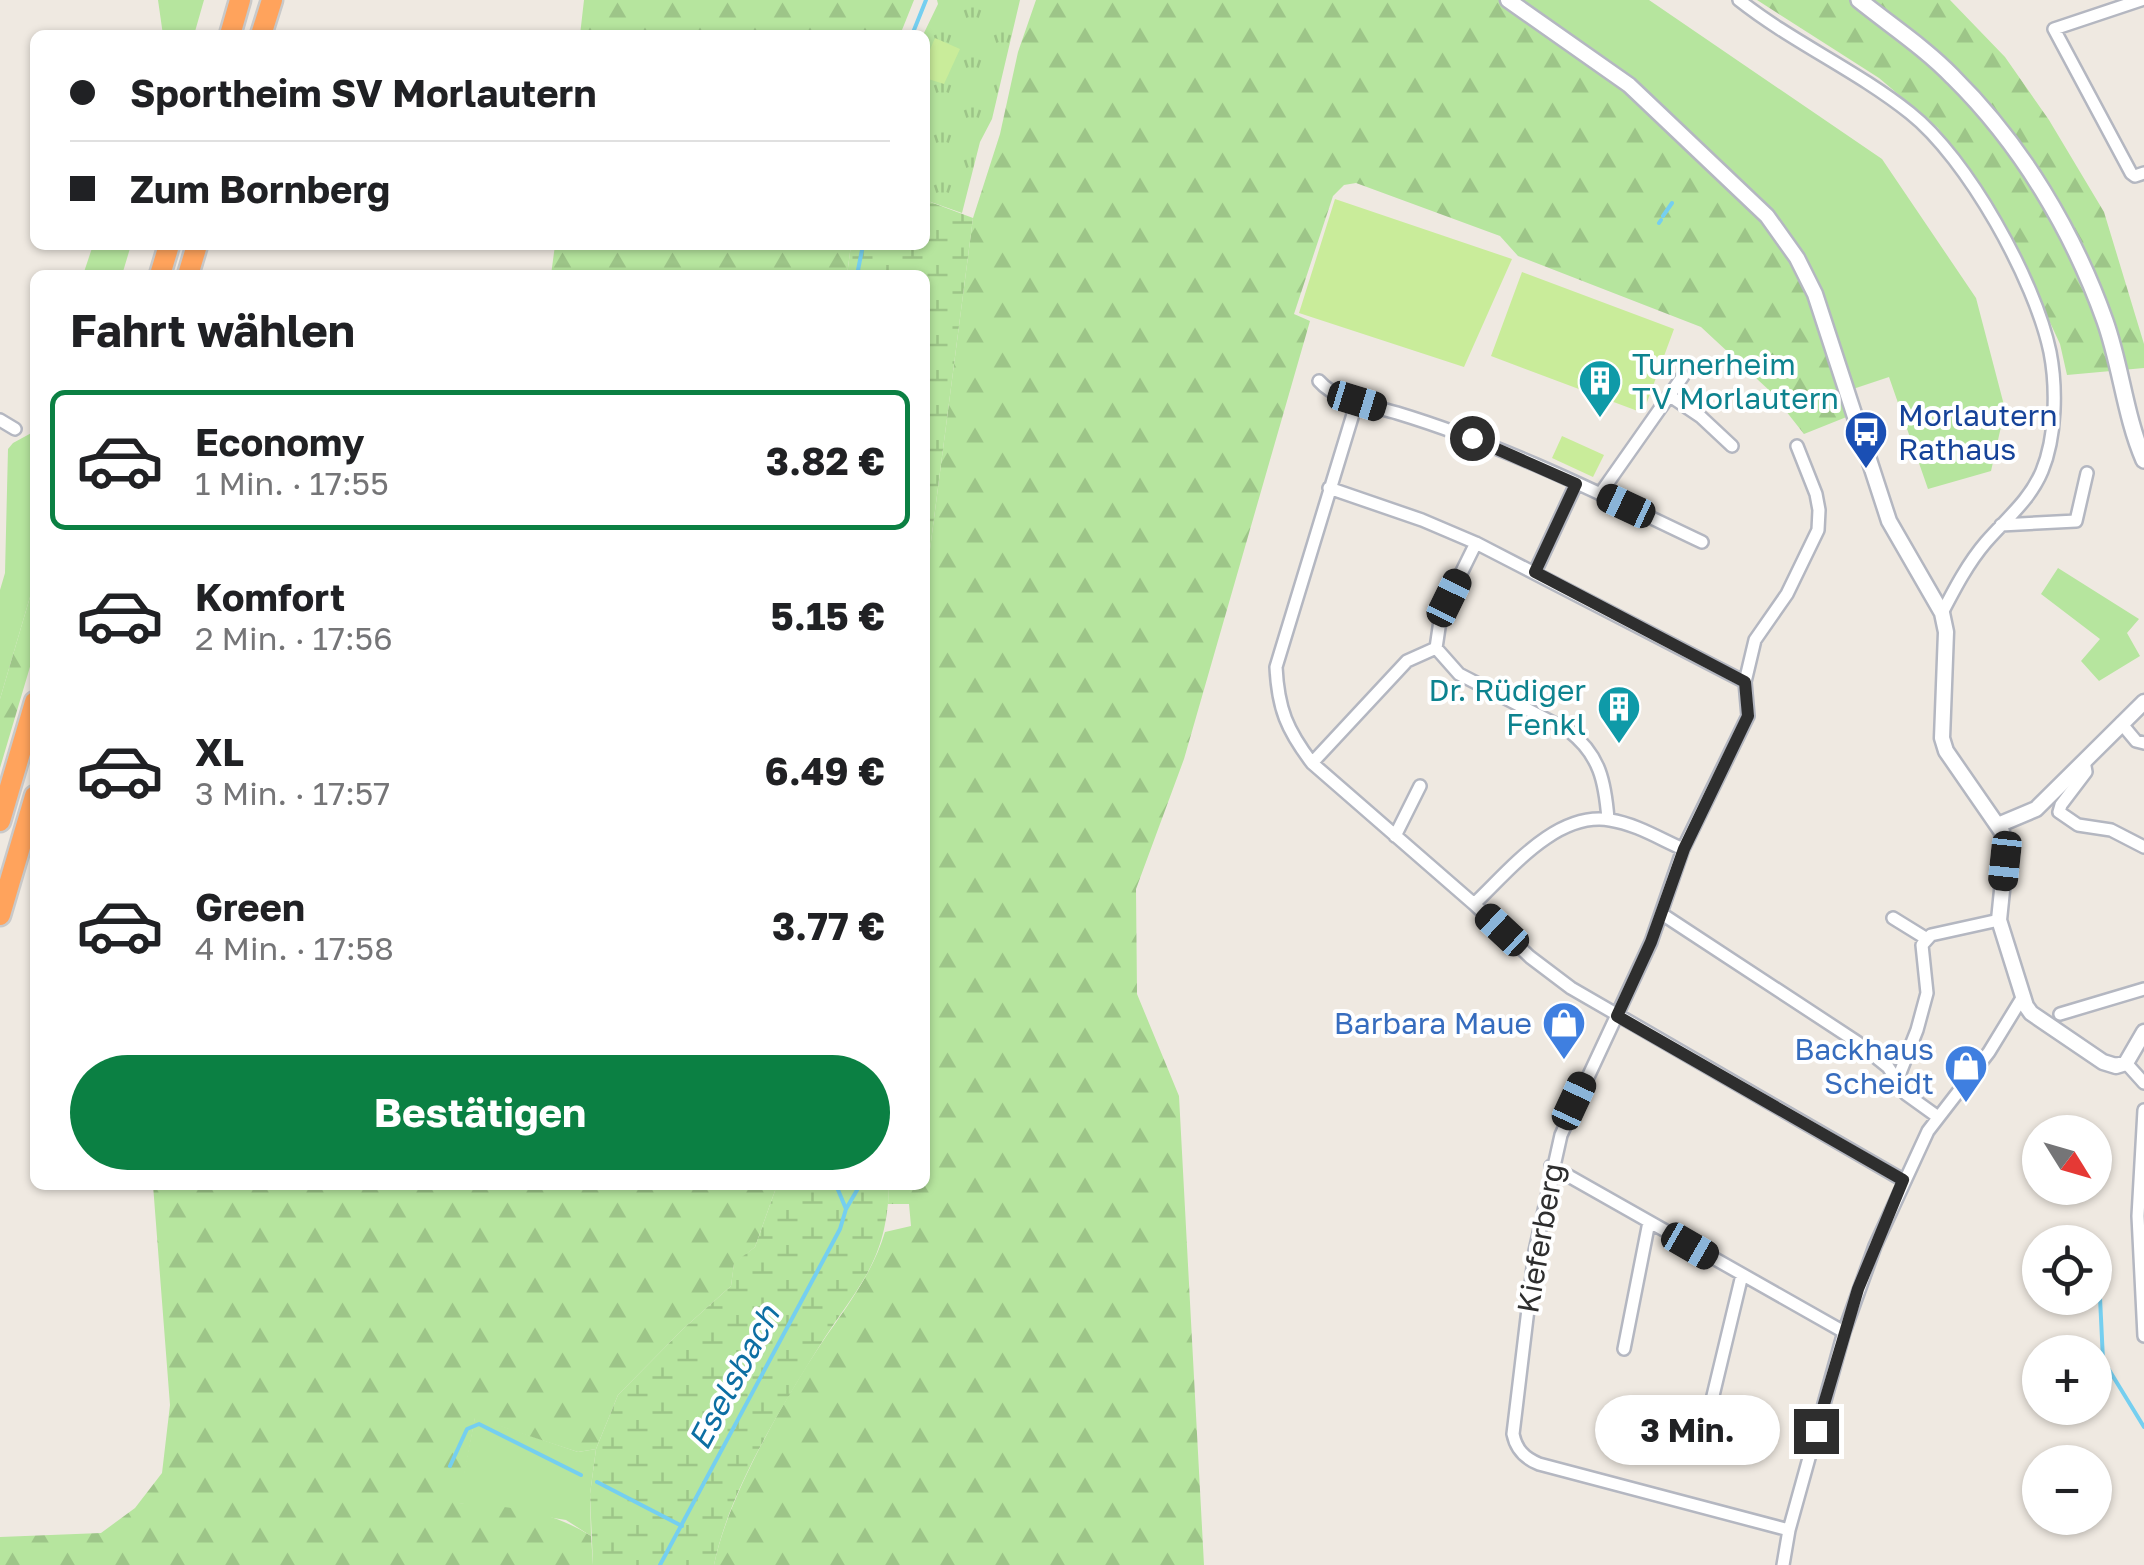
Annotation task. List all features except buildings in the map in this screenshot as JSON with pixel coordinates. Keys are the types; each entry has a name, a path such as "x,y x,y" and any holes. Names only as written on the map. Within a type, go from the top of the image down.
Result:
{"highway":[{"path":"231,30 240,0"},
{"path":"263,30 272,0"},
{"path":"0,822 30,719"},
{"path":"0,915 30,813"}],"main road":[{"path":"1859,0 1956,78 2010,142 2042,189 2094,290 2144,460"}],"street":[{"path":"1508,0 1628,85 1747,195 1782,234 1815,294 1888,521 1942,612 1946,632 1942,738 1946,750 1998,825 2004,844 1999,920 2022,998 2031,1013 2103,1062 2116,1066 2126,1064 2144,1032"},
{"path":"1739,0 1874,86 1938,141 2000,226 2040,322 2054,377 2048,456 2032,491 1963,575 1942,612"},
{"path":"2143,1 2054,29 2131,173 2144,174"},
{"path":"1600,494 1683,376"},
{"path":"1320,382 1327,390 1472,438 1702,542"},
{"path":"1670,396 1720,432 1732,446"},
{"path":"1357,401 1276,667 1278,701 1293,738 1312,764 1549,972 1617,1016 1903,1180"},
{"path":"0,420 15,429"},
{"name":"Kieferberg","path":"1789,1530 1539,1464 1523,1455 1516,1445 1515,1405 1525,1312 1551,1166 1574,1101 1662,914 1684,849 1748,716 1745,682 1760,630 1787,594 1820,521 1816,494 1797,446"},
{"path":"2002,526 2076,521 2087,473"},
{"path":"1535,572 1576,484"},
{"path":"1329,488 1476,543 1745,682"},
{"path":"1476,543 1441,614 1436,648 1459,674 1582,741 1603,776 1608,819"},
{"path":"1312,764 1407,661 1436,648"},
{"path":"1998,825 2036,809 2144,702"},
{"path":"2120,723 2136,741 2144,743"},
{"path":"2084,761 2086,772 2059,812 2078,825 2111,830 2144,848"},
{"path":"1395,836 1420,786"},
{"path":"1474,904 1553,834 1576,824 1608,819 1684,849"},
{"path":"1662,914 1857,1042 1898,1078 1906,1094 1938,1116"},
{"path":"1893,918 1927,939 1999,920"},
{"path":"1898,1078 1918,1030 1927,993 1922,952 1927,939"},
{"path":"2060,1014 2144,989"},
{"path":"1783,1565 1789,1530 1844,1332 1903,1180 1938,1116 1989,1052 2022,998"},
{"path":"2126,1064 2144,1083"},
{"path":"2144,1110 2138,1216 2144,1336"},
{"path":"1551,1166 1844,1332"},
{"path":"1624,1349 1649,1222"},
{"path":"1711,1404 1742,1276"}],"green space":[{"path":"158,0 204,0 195,30 162,30"},
{"path":"584,0 914,0 902,30 581,30"},
{"path":"937,0 1020,0 992,119 980,142 962,213 930,202 930,30 925,30"},
{"path":"1036,0 1508,0 1662,115 1797,258 1854,414 1804,434 1771,392 1701,327 1518,256 1500,236 1356,183 1344,185 1333,196 1294,314 1310,321 1184,759 1136,889 1137,994 1179,1096 1204,1565 714,1565 744,1481 790,1393 866,1277 885,1232 911,1226 909,1204 888,1204 889,1190 930,1190 930,549 973,218 1000,134 1018,52"},
{"path":"1508,0 1649,0 1882,159 1976,298 2005,409 1991,471 1928,489 1889,377 1847,391"},
{"path":"1757,0 1950,0 2005,57 2049,120 2104,212 2144,344 2144,368 2067,375 2060,344 2004,223 1938,128 1879,78"},
{"path":"935,38 960,49 944,84 930,80 930,50"},
{"path":"1335,199 1512,259 1464,367 1299,313"},
{"path":"930,202 973,218 930,549 930,270 848,270 850,250 930,250"},
{"path":"91,250 130,250 124,270 85,270"},
{"path":"554,250 850,250 848,270 552,270"},
{"path":"1522,272 1674,329 1643,413 1491,356"},
{"path":"30,434 30,597 0,699 0,590 5,573 8,449"},
{"path":"1562,436 1604,455 1593,477 1552,458"},
{"path":"2058,568 2139,619 2127,633 2140,656 2099,681 2081,661 2100,639 2041,594"},
{"path":"30,597 30,667 0,768 0,699"},
{"path":"153,1190 775,1190 755,1247 734,1264 731,1286 618,1395 596,1449 578,1452 475,1418 459,1503 527,1511 576,1527 591,1536 593,1565 0,1565 0,1537 101,1533 135,1508 162,1473 170,1405"},
{"path":"775,1190 889,1190 876,1256 756,1454 731,1509 714,1565 593,1565 590,1494 596,1449 618,1395 731,1286 734,1263 755,1247"},
{"path":"475,1417 578,1452 596,1449 590,1494 591,1536 566,1520 458,1503"}],"waterway":[{"name":"Eselsbach","path":"914,30 926,0"},
{"path":"1663,216 1672,203"},
{"name":"Eselsbach","path":"858,270 862,250"},
{"name":"Eselsbach","path":"838,1190 846,1209"},
{"name":"Eselsbach","path":"660,1565 840,1229 857,1190"},
{"path":"2101,1315 2103,1360 2144,1427"},
{"path":"450,1466 467,1429 479,1424 581,1475"},
{"path":"597,1482 682,1526"}],"place":[{"name":"Turnerheim TV Morlautern","path":"1600,419"},
{"name":"Morlautern Rathaus","path":"1866,470"},
{"name":"Dr. Rüdiger Fenkl","path":"1619,745"},
{"name":"Barbara Maue","path":"1564,1061"},
{"name":"Backhaus Scheidt","path":"1966,1104"}],"route":[{"path":"1472,438 1576,484 1535,572 1745,682 1748,716 1684,849 1651,942 1617,1016 1903,1180 1858,1289 1816,1431"}]}
